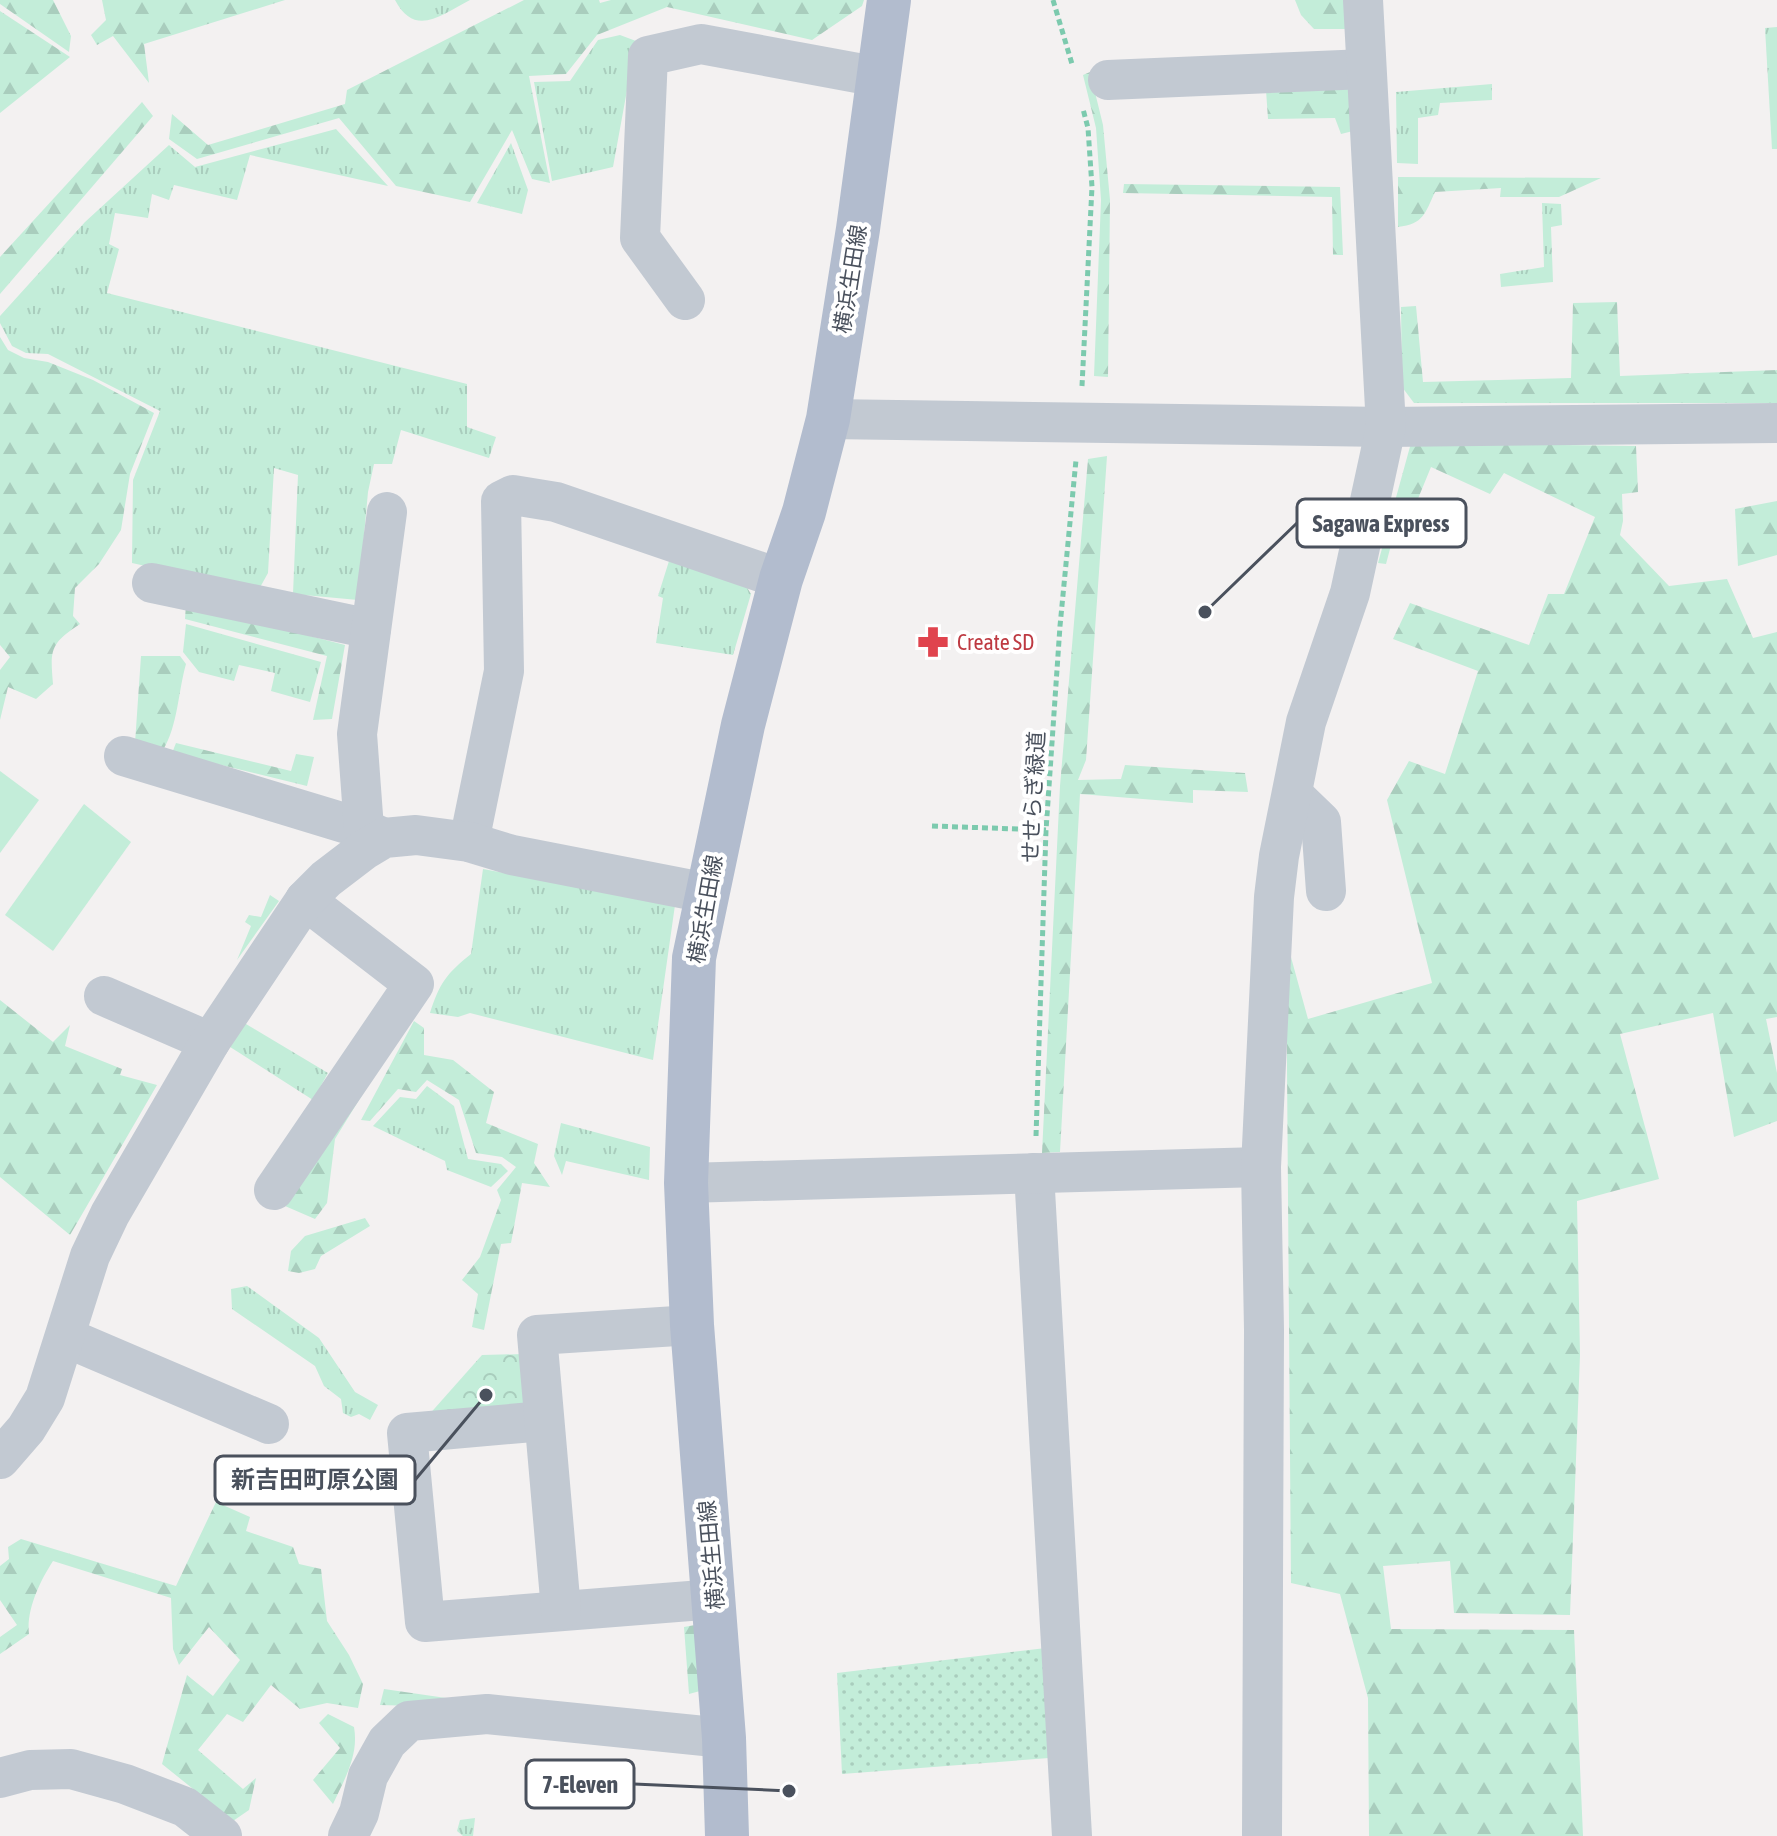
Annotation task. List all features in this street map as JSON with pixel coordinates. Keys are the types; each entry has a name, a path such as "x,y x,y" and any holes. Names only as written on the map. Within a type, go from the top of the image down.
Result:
{"main road":[{"name":"横浜生田線","path":"727,1836 724,1738 692,1325 686,1183 694,958 743,725 781,579 804,512 828,419 889,0"}],"street":[{"path":"1262,1836 1264,1330 1261,1167 1274,897 1279,856 1306,722 1350,593 1386,427 1363,0"},
{"path":"685,300 640,238 648,56 701,44 879,77"},
{"path":"1087,82 1366,69"},
{"path":"828,419 1081,406 1386,427 1777,423"},
{"path":"469,842 504,671 501,501 513,495 556,502 781,579"},
{"path":"0,1459 26,1429 45,1398 90,1256 110,1214 210,1042 305,900 326,879 364,850 374,833 357,734 387,512"},
{"path":"152,583 371,629"},
{"path":"124,756 374,833 469,842 512,855 707,893"},
{"path":"1292,794 1321,822 1326,891"},
{"path":"274,1190 414,984 305,900"},
{"path":"104,996 210,1042"},
{"path":"686,1183 1261,1167"},
{"path":"1034,1173 1072,1836"},
{"path":"561,1610 537,1335 692,1325"},
{"path":"65,1337 269,1424"},
{"path":"544,1421 407,1433 425,1622 715,1599"},
{"path":"348,1836 359,1813 368,1776 387,1742 409,1721 487,1714 724,1738"},
{"path":"0,1778 30,1770 71,1769 125,1784 185,1807 222,1836"}],"path":[{"name":"せせらぎ緑道","path":"1034,1173 1046,830 1060,626 1081,406 1092,187 1087,82 1053,0"},
{"path":"932,826 1046,830"}],"green space":[{"path":"0,0 53,0 71,36 69,52 0,4"},
{"path":"102,0 285,0 144,44 149,83 113,36 97,45 91,35 106,20"},
{"path":"395,0 470,0 439,17 420,21 403,12"},
{"path":"524,0 599,0 600,3 611,0 864,0 862,6 812,40 667,7 597,35 566,74 529,76 550,183 532,179 512,130 470,202 396,186 339,118 197,159 169,139 172,114 208,145 345,104 347,90"},
{"path":"1295,0 1349,0 1348,29 1314,29 1301,15"},
{"path":"0,11 70,57 0,113"},
{"path":"1777,27 1777,149 1772,149 1765,28"},
{"path":"620,35 636,41 613,167 552,181 534,82 570,81 598,40"},
{"path":"1090,72 1103,125 1110,200 1108,377 1094,376 1101,200 1096,128 1083,75"},
{"path":"1492,84 1492,100 1440,103 1438,115 1418,118 1418,164 1397,163 1396,92"},
{"path":"1349,89 1353,131 1341,134 1335,118 1268,119 1266,90"},
{"path":"142,102 153,116 0,294 0,257"},
{"path":"336,129 388,186 250,155 237,200 174,185 169,200 152,194 148,218 115,213 109,244 119,249 107,293 467,384 467,427 496,437 489,458 401,430 392,464 374,464 368,492 358,600 293,594 298,475 274,468 268,573 258,591 132,563 133,480 160,411 48,354 26,353 12,346 0,323 0,316 85,222 169,145 195,167"},
{"path":"511,143 528,190 522,214 477,203"},
{"path":"1398,177 1601,178 1559,197 1500,197 1501,188 1435,192 1426,212 1418,220 1398,227"},
{"path":"1124,184 1340,187 1343,255 1333,255 1332,197 1123,193"},
{"path":"1542,203 1561,204 1562,225 1551,227 1553,282 1501,287 1500,274 1544,267"},
{"path":"1617,302 1620,376 1777,370 1777,403 1414,403 1402,387 1401,307 1416,306 1423,382 1571,378 1573,303"},
{"path":"0,337 8,350 24,358 48,362 93,380 154,413 130,474 121,530 99,564 75,588 73,616 80,624 54,648 53,684 36,699 8,687 0,720 0,670 10,657 0,645"},
{"path":"1411,443 1636,446 1638,492 1622,494 1620,535 1669,586 1727,579 1753,638 1777,632 1777,1017 1766,1019 1777,1073 1777,1121 1734,1137 1713,1013 1620,1034 1659,1179 1577,1201 1580,1355 1570,1615 1454,1613 1450,1561 1383,1566 1391,1629 1574,1630 1583,1836 1369,1836 1368,1698 1340,1594 1291,1583 1286,939 1308,1019 1432,983 1387,800 1409,761 1445,774 1478,671 1393,639 1410,603 1529,645 1548,594 1564,594 1595,517 1504,473 1490,494 1431,467 1415,506 1403,500 1386,564 1378,563"},
{"path":"1107,456 1086,760 1078,780 1121,779 1125,765 1245,773 1248,792 1193,790 1193,803 1080,794 1060,1152 1042,1153 1060,786 1088,459"},
{"path":"1777,501 1777,555 1738,566 1735,509"},
{"path":"669,561 743,581 751,594 733,655 656,643 663,598 658,596"},
{"path":"186,604 345,645 332,719 313,720 327,656 185,619"},
{"path":"186,624 321,662 310,702 271,691 275,673 239,665 234,681 199,672 183,652"},
{"path":"141,656 180,656 186,664 175,719 163,750 135,743"},
{"path":"176,743 291,771 296,754 314,757 307,786 172,753"},
{"path":"0,771 39,800 0,853"},
{"path":"84,804 131,842 53,951 5,915"},
{"path":"483,869 675,905 653,1060 470,1013 458,1017 430,1013 445,980 471,954"},
{"path":"270,895 279,901 237,960 251,926 245,922 249,915 261,917"},
{"path":"0,1000 53,1042 70,1025 65,1046 122,1069 120,1075 157,1085 70,1235 0,1177"},
{"path":"241,1021 328,1073 313,1100 227,1045"},
{"path":"414,1021 424,1028 424,1055 453,1060 494,1092 486,1123 538,1144 534,1163 550,1187 522,1183 511,1243 501,1244 484,1330 472,1327 478,1294 462,1280 480,1257 501,1200 497,1190 516,1167 502,1157 476,1153 459,1100 427,1080 416,1092 398,1089 370,1121 361,1120"},
{"path":"371,1064 378,1069 335,1139 327,1203 315,1219 285,1206"},
{"path":"427,1086 454,1106 468,1159 501,1164 508,1171 491,1187 447,1170 445,1161 373,1126 400,1097 416,1099"},
{"path":"561,1123 650,1147 649,1180 566,1161 562,1175 554,1156"},
{"path":"365,1218 370,1226 321,1256 315,1269 299,1273 288,1271 291,1251 305,1236"},
{"path":"247,1286 319,1338 355,1392 378,1405 370,1420 359,1414 351,1417 343,1413 341,1399 324,1386 315,1366 232,1309 231,1289"},
{"path":"525,1354 527,1412 427,1417 482,1355"},
{"path":"216,1502 250,1517 246,1531 293,1547 299,1564 321,1569 327,1621 363,1684 358,1708 327,1703 300,1709 271,1685 243,1722 227,1714 198,1750 243,1789 256,1778 249,1810 233,1821 162,1764 187,1675 213,1696 240,1660 209,1627 179,1665 173,1649 171,1598 53,1561 35,1596 29,1634 0,1654 0,1637 17,1625 0,1600 0,1566 9,1559 8,1547 21,1539 176,1586"},
{"path":"695,1625 700,1691 689,1694 684,1627"},
{"path":"1046,1648 1049,1758 842,1774 837,1673"},
{"path":"384,1689 453,1699 451,1707 380,1705"},
{"path":"328,1714 354,1727 355,1737 350,1766 333,1804 313,1780 340,1748 319,1723"},
{"path":"475,1818 473,1836 463,1836 457,1831 460,1820"}],"place":[{"name":"Sagawa Express","path":"1205,612"},
{"name":"Create SD","path":"933,642"},
{"name":"新吉田町原公園","path":"486,1395"},
{"name":"7-Eleven","path":"789,1791"}]}
